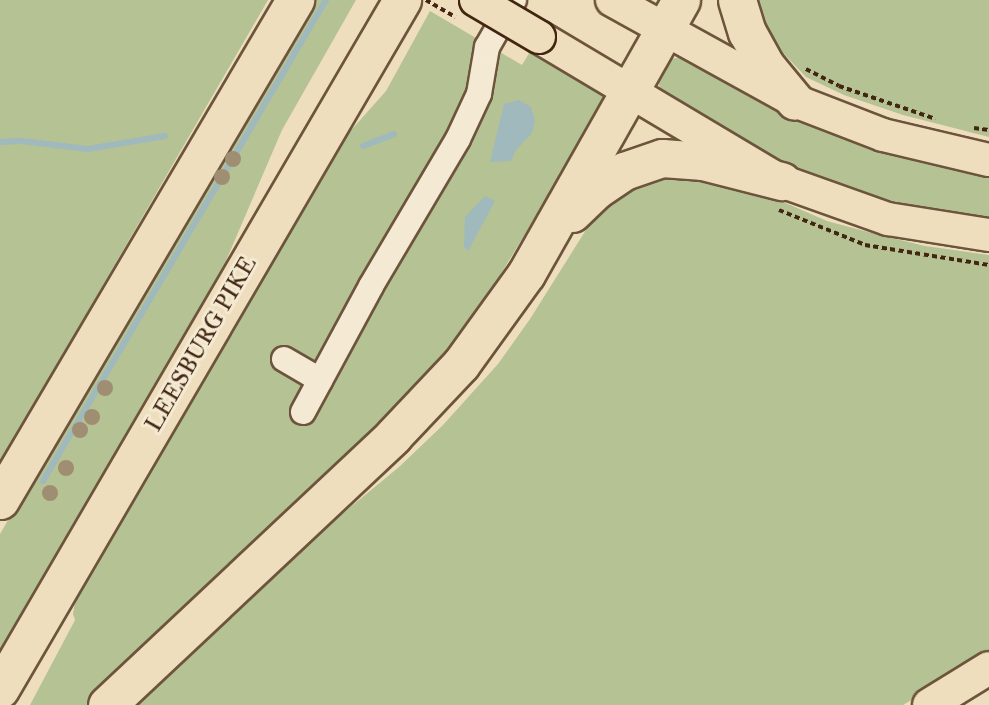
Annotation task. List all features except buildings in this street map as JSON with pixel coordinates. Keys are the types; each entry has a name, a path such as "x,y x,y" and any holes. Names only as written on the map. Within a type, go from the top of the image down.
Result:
{"highway":[{"path":"0,499 295,0"},
{"name":"LEESBURG PIKE","path":"0,689 402,0"},
{"path":"737,0 747,32 766,66 795,101"},
{"path":"107,705 393,436 461,364 526,274 673,15"},
{"path":"548,235 596,190 624,171 662,158 703,160 780,181"}],"main road":[{"path":"476,0 780,181 888,219 989,235"},
{"path":"612,0 673,15 795,101 883,135 989,160"},
{"path":"929,705 989,668"}],"lane":[{"path":"303,412 371,286 458,139 479,94 487,47 514,0"},
{"path":"284,359 320,380"}],"path":[{"path":"796,63 839,86 946,121"},
{"path":"968,127 989,130"}],"green space":[{"path":"0,0 268,0 0,463"},
{"path":"312,0 356,0 282,130 213,291 0,656 0,534"},
{"path":"754,0 989,0 989,137 903,115 844,95 806,77 766,35"},
{"path":"430,11 522,65 531,50 609,94 480,308 425,376 276,525 88,705 30,705 75,620 73,614 76,595 346,136 386,91"},
{"path":"686,56 901,155 989,174 989,223 876,197 770,157 660,91 658,76 666,60"},
{"path":"675,171 749,187 827,221 868,232 925,246 989,255 989,653 903,705 129,705 279,566 399,467 443,425 498,364 530,319 596,214 655,176"}],"water":[{"path":"519,100 531,107 535,121 532,133 516,150 511,161 490,162 504,104"},
{"path":"485,196 495,201 468,251 464,247 465,217"}],"waterway":[{"path":"43,481 326,0"},
{"path":"363,146 394,134"},
{"path":"0,142 22,141 88,149 165,136"}]}
